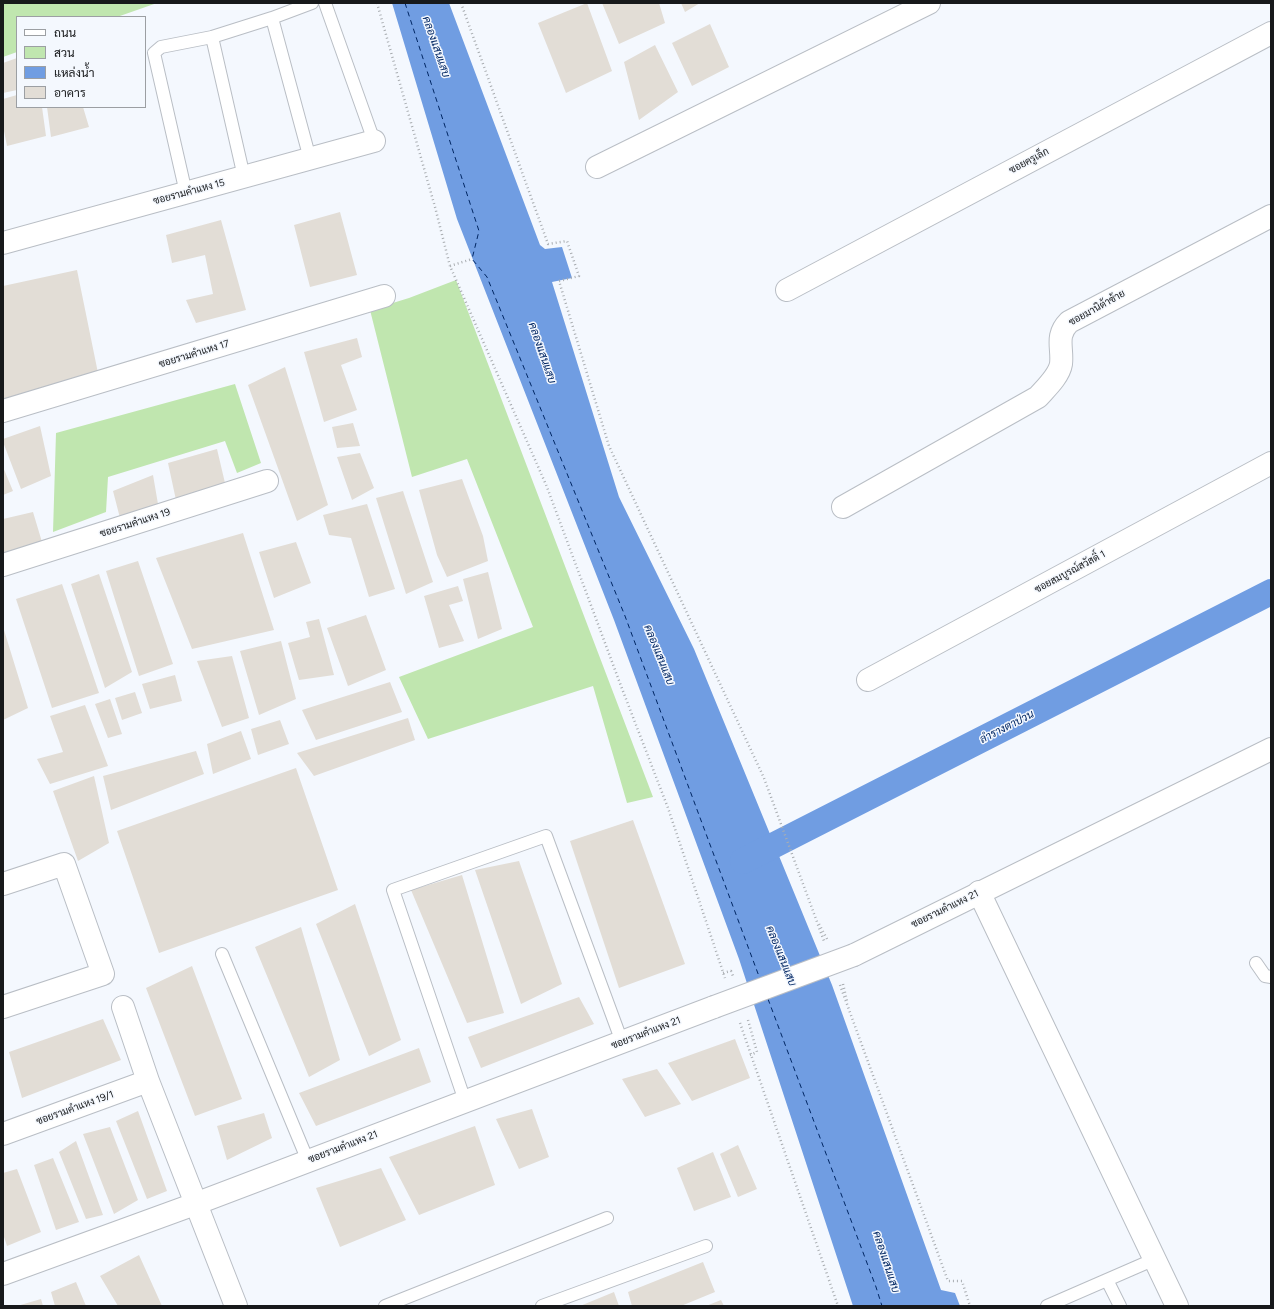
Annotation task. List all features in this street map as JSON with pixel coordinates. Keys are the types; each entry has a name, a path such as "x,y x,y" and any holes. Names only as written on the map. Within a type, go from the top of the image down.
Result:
{"street":[{"path":"596,167 928,3"},
{"name":"ซอยครูเล็ก","path":"787,290 1271,33"},
{"name":"ซอยรามคำแหง 15","path":"3,243 374,142"},
{"name":"ซอยมานิต้าซ้าย","path":"844,507 1038,396 1050,383 1061,364 1062,330 1069,322 1271,216"},
{"name":"ซอยรามคำแหง 17","path":"3,411 384,296"},
{"name":"ซอยสมบูรณ์สวัสดิ์ 1","path":"868,680 1271,463"},
{"name":"ซอยรามคำแหง 19","path":"3,565 267,481"},
{"name":"ซอยรามคำแหง 21","path":"3,1274 195,1204 854,954 1271,749"},
{"path":"3,884 64,864 103,974 3,1007"},
{"path":"980,892 1177,1306"},
{"path":"123,1007 148,1081 236,1306"},
{"name":"ซอยรามคำแหง 19/1","path":"3,1134 148,1081"}],"lane":[{"path":"186,193 154,53 161,47 212,37 272,18 312,3"},
{"path":"325,3 374,142"},
{"path":"272,18 310,159"},
{"path":"212,37 244,177"},
{"path":"465,1101 393,890 546,836 622,1042"},
{"path":"222,954 308,1161"},
{"path":"1256,963 1265,976 1271,977"},
{"path":"385,1306 607,1218"},
{"path":"542,1306 706,1246"},
{"path":"1047,1306 1155,1260"},
{"path":"1107,1280 1120,1306"}],"path":[{"path":"377,3 435,207 450,266 546,487 668,808 726,980"},
{"path":"461,3 548,244 567,241 577,269 579,276 559,281 609,446 764,778 825,944"},
{"path":"450,266 472,259"},
{"path":"839,982 948,1281 962,1281 970,1306"},
{"path":"741,997 757,1052 750,1055"},
{"path":"739,1021 838,1306"}],"green space":[{"path":"3,3 157,3 120,16 16,16 16,52 3,57"},
{"path":"456,280 653,797 627,803 593,686 428,739 399,677 533,627 467,459 412,477 370,310 409,298"},
{"path":"235,384 261,463 237,473 225,441 108,477 106,512 53,532 56,433"}],"water":[{"name":"คลองแสนแสบ","path":"392,3 449,3 540,245 545,249 562,247 572,278 552,282 619,497 694,649 832,985 941,1290 955,1293 960,1306 853,1306 739,959 614,620 457,219"}],"building":[{"path":"587,3 612,71 566,93 538,23"},
{"path":"602,3 659,3 665,23 619,44"},
{"path":"681,3 700,3 685,12"},
{"path":"710,24 729,67 692,86 672,43"},
{"path":"655,45 678,92 639,120 624,62"},
{"path":"16,58 16,90 3,93 3,63"},
{"path":"16,95 16,108 42,108 46,136 7,146 3,126 3,99"},
{"path":"47,108 83,108 89,127 51,137"},
{"path":"340,212 357,275 310,287 294,225"},
{"path":"221,220 246,310 196,323 186,300 213,294 205,255 172,263 166,235"},
{"path":"77,270 98,373 3,399 3,286"},
{"path":"357,338 362,357 341,365 357,410 324,422 304,352"},
{"path":"285,367 328,505 297,521 248,385"},
{"path":"353,423 360,446 337,448 332,427"},
{"path":"40,426 51,476 21,489 3,439"},
{"path":"217,449 225,483 176,500 168,463"},
{"path":"360,453 374,488 352,500 337,457"},
{"path":"3,467 13,491 3,495"},
{"path":"153,475 158,504 120,518 113,491"},
{"path":"462,479 483,536 488,561 447,577 437,555 419,490"},
{"path":"403,491 433,582 406,594 376,498"},
{"path":"367,504 395,589 369,597 351,538 329,535 323,515"},
{"path":"33,512 42,542 3,555 3,519"},
{"path":"243,533 274,630 192,649 156,558"},
{"path":"296,542 311,583 274,598 259,552"},
{"path":"138,561 173,664 139,676 106,571"},
{"path":"488,572 502,629 478,639 463,579"},
{"path":"99,574 132,672 105,688 71,584"},
{"path":"62,584 99,693 52,708 16,599"},
{"path":"458,586 463,601 449,605 464,641 439,648 424,596"},
{"path":"366,615 386,670 348,686 327,628"},
{"path":"319,619 334,675 299,680 288,643 310,637 306,622"},
{"path":"3,630 28,708 3,720"},
{"path":"281,641 296,699 259,715 240,651"},
{"path":"232,656 249,718 222,727 197,661"},
{"path":"175,675 182,701 150,709 142,684"},
{"path":"390,682 402,712 316,740 302,710"},
{"path":"135,692 142,713 122,720 115,698"},
{"path":"110,699 122,734 108,738 95,704"},
{"path":"85,705 108,766 50,784 37,759 63,752 50,716"},
{"path":"408,718 415,740 314,776 297,753"},
{"path":"280,720 289,744 258,755 251,729"},
{"path":"241,731 251,759 213,774 207,744"},
{"path":"196,751 204,774 111,810 103,776"},
{"path":"296,768 338,890 159,953 117,831"},
{"path":"94,776 109,843 78,861 53,791"},
{"path":"633,820 685,964 619,988 570,841"},
{"path":"519,861 562,984 521,1004 475,870"},
{"path":"462,875 504,1013 467,1023 411,890"},
{"path":"355,904 401,1040 369,1056 316,924"},
{"path":"301,927 340,1060 309,1077 255,947"},
{"path":"192,966 242,1099 195,1116 146,988"},
{"path":"579,997 594,1024 481,1068 468,1037"},
{"path":"103,1019 121,1060 22,1098 9,1052"},
{"path":"735,1039 750,1078 692,1101 668,1063"},
{"path":"419,1048 431,1082 316,1126 299,1093"},
{"path":"657,1069 681,1104 645,1117 622,1079"},
{"path":"532,1109 549,1157 519,1169 496,1119"},
{"path":"138,1111 167,1191 147,1199 116,1121"},
{"path":"264,1113 272,1138 227,1160 217,1126"},
{"path":"475,1126 495,1185 419,1215 389,1157"},
{"path":"110,1127 138,1200 114,1214 83,1134"},
{"path":"76,1141 103,1215 86,1219 59,1152"},
{"path":"738,1145 757,1189 738,1197 720,1154"},
{"path":"713,1152 731,1197 694,1211 677,1168"},
{"path":"53,1158 79,1222 56,1230 34,1165"},
{"path":"381,1168 406,1220 340,1247 316,1188"},
{"path":"17,1169 41,1232 7,1246 3,1234 3,1173"},
{"path":"139,1255 162,1306 118,1306 100,1276"},
{"path":"703,1262 715,1292 681,1306 632,1306 628,1292"},
{"path":"76,1282 86,1306 55,1306 51,1292"},
{"path":"614,1292 619,1306 580,1306"},
{"path":"41,1299 43,1306 17,1306"},
{"path":"721,1300 724,1306 706,1306"}],"waterway":[{"name":"ลำรางตาป่วน","path":"743,861 1271,592"}],"ferry route":[{"path":"405,3 479,231 472,259 487,277 625,616 760,979"},
{"path":"768,999 882,1306"}]}
